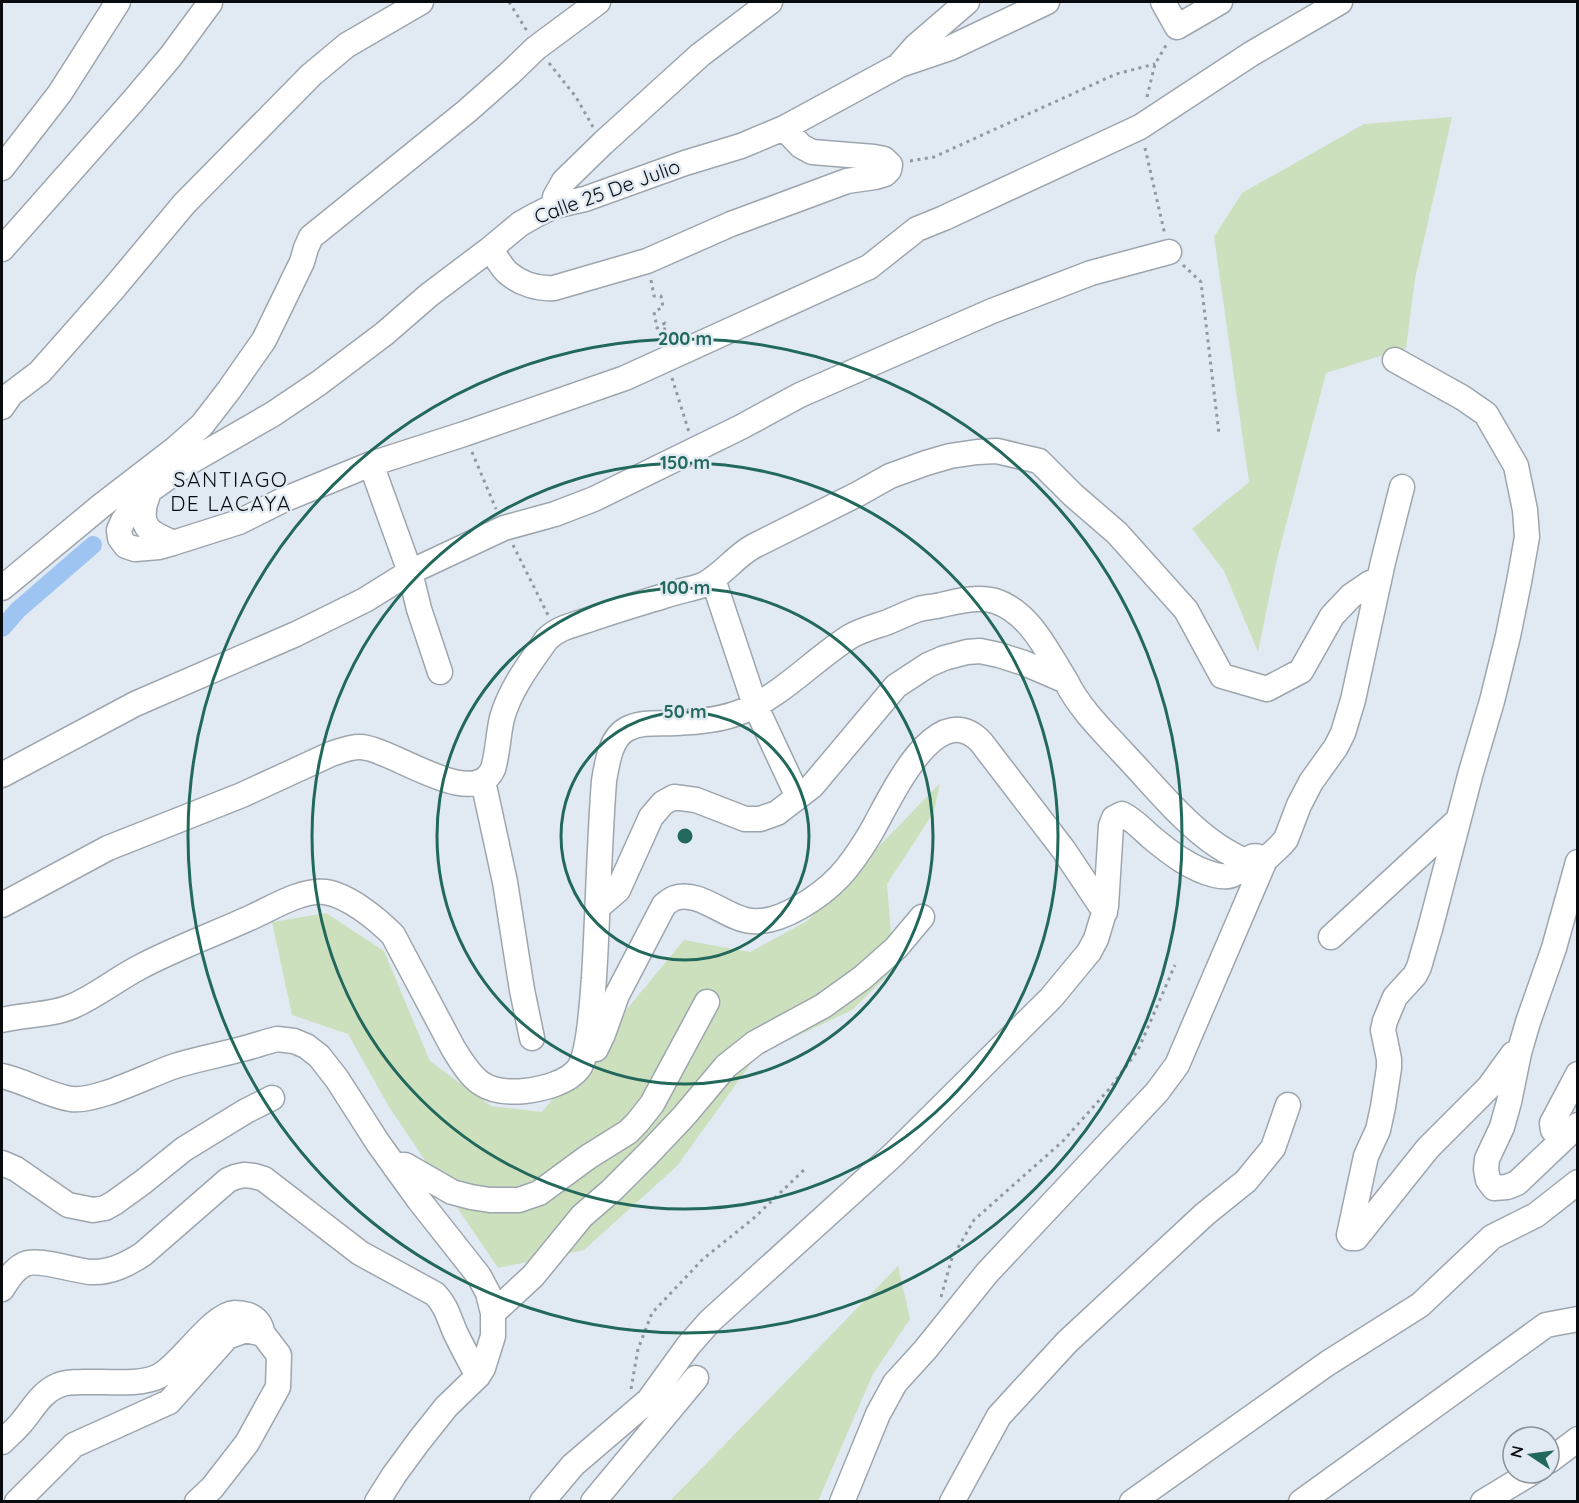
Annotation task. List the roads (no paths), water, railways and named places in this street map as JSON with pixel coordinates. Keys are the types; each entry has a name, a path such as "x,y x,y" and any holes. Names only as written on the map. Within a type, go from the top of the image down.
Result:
{"street":[{"path":"2,168 60,93 118,2"},
{"path":"2,407 11,394 40,372 184,204 311,75 347,45 421,2"},
{"path":"2,588 101,506 181,456 264,340 302,262 311,237 467,111 536,48 598,2"},
{"path":"554,206 555,197 564,181 603,143 700,55 770,2"},
{"path":"900,65 916,46 967,2"},
{"name":"Calle 25 De Julio","path":"371,464 283,500 239,522 173,543 135,549 126,546 122,541 119,530 123,521 139,500 181,456 273,414 319,383 384,334 429,295 520,224 554,206 585,199 741,146 784,128 900,65 950,48 1047,2"},
{"path":"1163,2 1177,27 1220,2"},
{"path":"440,672 419,609 410,572 371,464 625,378 869,267 917,229 1140,127 1251,54 1340,2"},
{"path":"2,249 133,101 171,56 210,3"},
{"path":"490,249 507,273 532,286 544,289 554,288 647,261 731,224 847,181 874,177 885,174 889,170 890,165 884,159 812,152 801,146 784,128"},
{"path":"2,775 135,704 306,630 365,600 410,572 504,528 555,514 594,499 741,427 800,394 992,311 1091,273 1169,252"},
{"path":"1395,360 1463,398 1486,414 1516,466 1525,510 1527,537 1508,636 1430,930 1419,967 1415,975 1395,997 1385,1020 1383,1030 1389,1059 1387,1082 1378,1130 1366,1156 1349,1235 1351,1238 1356,1238 1428,1148 1489,1087 1513,1054 1518,1053"},
{"path":"2,905 108,848 242,795 331,754 359,746 376,749 440,778 457,783 468,784 483,781 490,776 493,769 505,710 521,676 551,635 622,608 702,585 728,568 743,552 890,476 950,456 997,452 1039,461 1073,495 1118,533 1186,610 1222,676 1267,689 1301,671 1332,616 1351,596 1370,583 1379,581"},
{"path":"542,1502 573,1465 649,1400 688,1346 710,1321 893,1155 1051,998 1089,952 1096,939 1105,912 1111,826 1112,821 1118,815 1122,814 1130,818 1178,858 1211,874 1223,877 1232,876 1281,845 1286,839 1299,805 1311,783 1343,734 1353,700 1402,487"},
{"path":"713,579 755,705 798,797"},
{"path":"580,1066 591,1014 604,781 617,738 626,729 638,725 698,721 736,714 792,682 853,635 919,609 955,602 996,601 1023,618 1040,639 1070,690 1106,734 1169,802 1212,841 1256,861"},
{"path":"598,907 618,890 651,817 663,803 674,797 696,800 745,819 760,819 777,813 812,786 896,686 936,662 967,652 980,651 1024,663 1066,681"},
{"path":"2,1020 52,1013 71,1007 90,998 123,976 181,947 304,894 324,892 339,896 356,905 380,922 393,935 463,1064 480,1083 488,1088 510,1092 550,1086 573,1075 597,1048 617,995 664,906 674,898 683,896 694,898 751,922 769,920 815,897 839,877 854,859 914,760 929,742 950,731 963,731 981,742 1063,849 1105,912"},
{"path":"483,781 505,882 532,1038"},
{"path":"1331,937 1458,820"},
{"path":"842,1502 878,1414 895,1383 925,1350 987,1273 1157,1092 1177,1065 1256,861"},
{"path":"1570,1132 1517,1183 1494,1188 1488,1180 1487,1159 1502,1127 1518,1053 1554,948 1578,862"},
{"path":"493,1313 533,1276 582,1216 648,1154 733,1060 755,1042 823,1006 862,978 896,948 922,917"},
{"path":"395,1167 405,1165 452,1192 471,1197 490,1200 519,1200 539,1193 637,1123 652,1104 707,1002"},
{"path":"2,1076 16,1079 56,1095 80,1099 111,1091 175,1066 277,1039 294,1041 306,1046 319,1056 395,1167 479,1276 488,1293 493,1313 493,1336 483,1368 478,1376 446,1407 419,1441 378,1502"},
{"path":"1570,1132 1553,1130 1552,1123 1578,1074"},
{"path":"2,1163 16,1169 68,1205 93,1210 105,1208 143,1182 184,1149 237,1116 272,1098"},
{"path":"952,1502 999,1416 1067,1342 1205,1214 1246,1181 1273,1148 1288,1105"},
{"path":"2,1290 17,1269 30,1262 92,1272 109,1270 128,1263 143,1254 228,1180 235,1177 254,1176 273,1185 360,1253 435,1294 446,1309 478,1376"},
{"path":"1132,1502 1328,1363 1420,1305 1492,1237 1536,1215 1578,1182"},
{"path":"2,1442 43,1395 60,1384 135,1382 157,1377 213,1325 234,1313 250,1316 262,1328 263,1334 279,1355 278,1387 248,1443 212,1488 197,1502"},
{"path":"1301,1502 1546,1325 1578,1319"},
{"path":"17,1502 74,1445 169,1402 227,1337 246,1330 263,1334"},
{"path":"593,1502 696,1378"},
{"path":"1561,1452 1578,1439"},
{"path":"1483,1502 1512,1485"}],"waterway":[{"path":"2,628 18,610 93,545"}],"district":[{"name":"SANTIAGO DE LACAYA","path":"231,491"}]}
